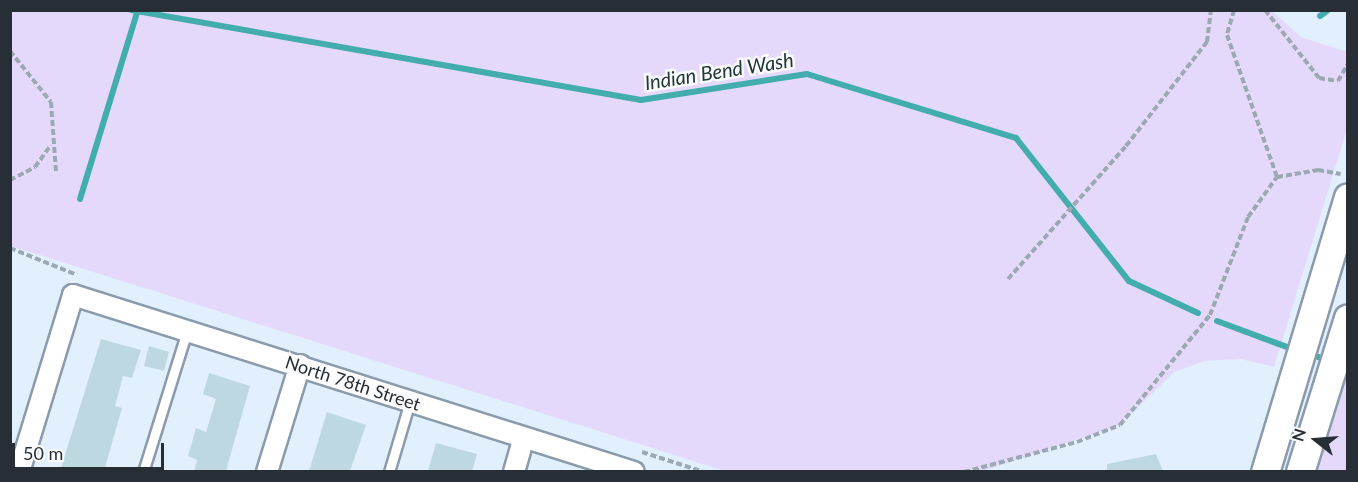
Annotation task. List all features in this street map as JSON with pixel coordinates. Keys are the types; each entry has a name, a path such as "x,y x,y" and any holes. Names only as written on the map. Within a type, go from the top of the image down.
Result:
{"main road":[{"path":"1265,471 1347,196"},
{"path":"1300,471 1347,318"}],"street":[{"name":"North 78th Street","path":"19,471 73,295 634,471"},
{"path":"267,471 300,365"},
{"path":"514,471 524,438"}],"lane":[{"path":"144,471 187,331"},
{"path":"389,471 410,401"}],"path":[{"path":"1008,279 1126,146 1207,42 1211,10"},
{"path":"1234,10 1227,35 1277,177"},
{"path":"1264,10 1319,78 1338,81 1347,63"},
{"path":"10,51 51,102 52,145 56,171"},
{"path":"10,180 35,167 52,145"},
{"path":"964,471 1120,425 1210,315 1248,217 1277,177 1318,170 1347,176"}],"shaded area":[{"path":"1271,10 1301,37 1348,52 1347,129 1274,367 1241,359 1205,361 1174,372 1120,425 983,471 725,471 11,246 11,11"},
{"path":"1347,365 1347,471 1315,471"}],"building":[{"path":"101,339 141,350 132,378 123,376 115,406 122,408 104,471 60,471"},
{"path":"149,346 169,352 164,371 144,366"},
{"path":"209,373 250,386 226,471 194,471 197,460 188,456 196,428 206,432 216,399 203,394"},
{"path":"327,412 366,425 350,471 309,471"},
{"path":"436,443 477,454 472,471 428,471"},
{"path":"1156,454 1163,471 1107,471 1107,464"}],"waterway":[{"name":"Indian Bend Wash","path":"131,10 641,100 807,74 1016,138 1129,281 1198,313"},
{"path":"1320,16 1328,10"},
{"path":"80,199 137,12"},
{"name":"Indian Bend Wash","path":"1217,321 1295,350"},
{"name":"Indian Bend Wash","path":"1308,354 1329,360"}]}
